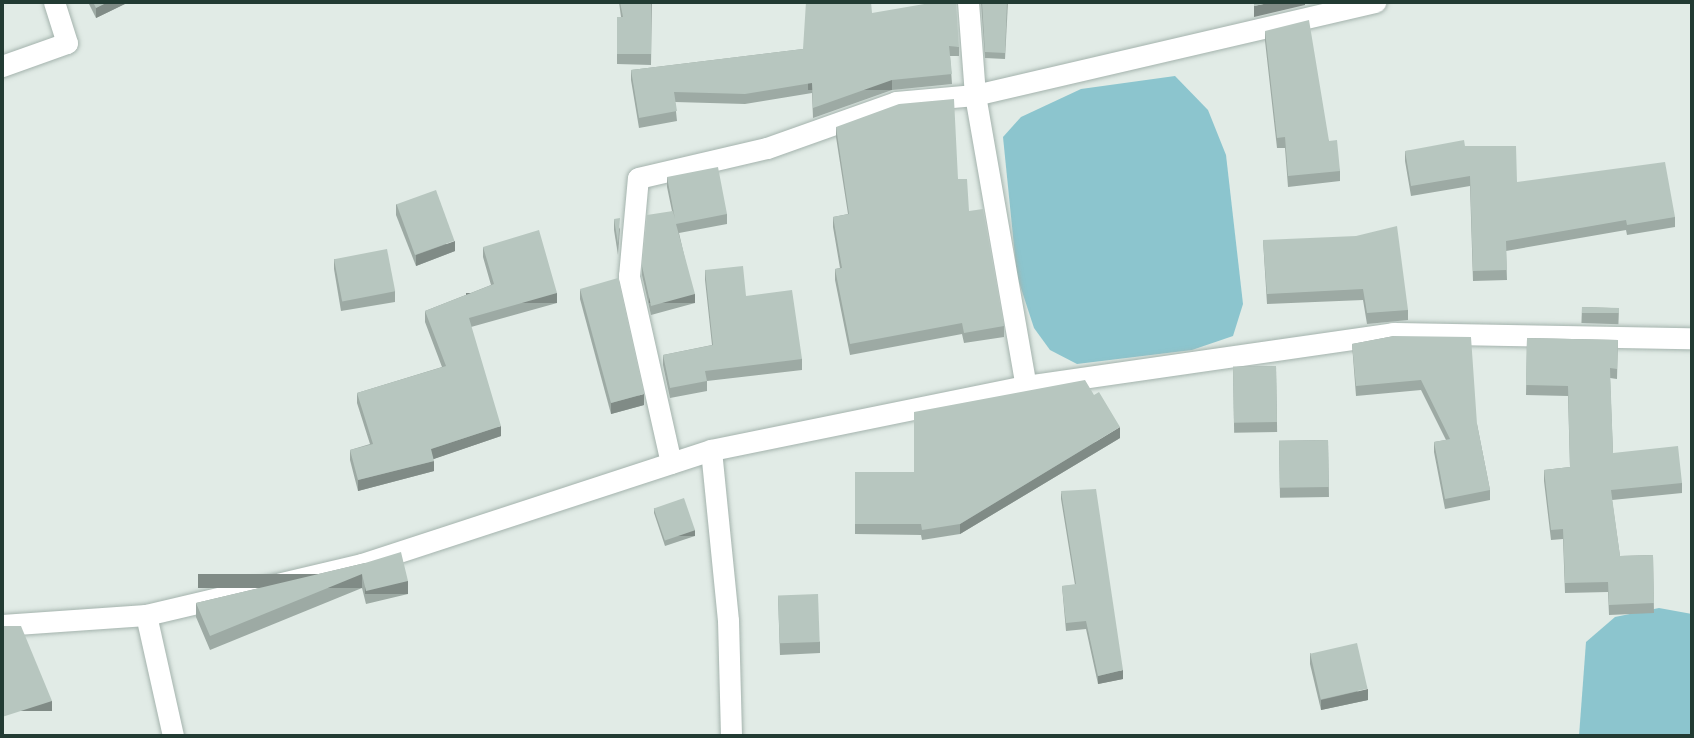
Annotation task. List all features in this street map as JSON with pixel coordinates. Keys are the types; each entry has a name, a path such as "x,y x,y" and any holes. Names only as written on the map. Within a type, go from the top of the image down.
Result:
{"street":[{"path":"2,66 67,43 54,2"},
{"path":"968,2 975,95 1026,386"},
{"path":"671,463 629,276 638,178 767,148 895,102 975,95 1375,2"},
{"path":"2,625 146,615 362,564 711,450 1026,386 1393,332 1692,338"},
{"path":"711,450 728,620 731,736"},
{"path":"146,615 173,736"}],"water":[{"path":"1175,76 1208,110 1226,155 1243,304 1233,336 1192,350 1077,364 1050,350 1034,328 1017,276 1003,137 1021,117 1081,89"},
{"path":"1659,608 1692,614 1692,736 1579,736 1586,642 1615,617"}],"building":[{"path":"93,2 108,2 96,8"},
{"path":"620,2 651,2 651,54 617,54 617,17 623,17"},
{"path":"806,2 871,2 872,13 936,2 956,2 959,47 949,46 952,74 892,80 813,108 812,83 745,94 674,92 677,111 639,118 631,70 803,49"},
{"path":"982,2 1007,2 1005,53 985,52"},
{"path":"1254,2 1273,2 1254,6"},
{"path":"1309,20 1329,141 1337,140 1340,171 1288,176 1285,137 1277,138 1265,31"},
{"path":"954,99 958,179 967,179 969,211 983,209 1004,326 964,333 962,323 850,344 835,269 842,268 833,217 849,214 836,127 899,104"},
{"path":"1464,140 1465,146 1516,146 1517,182 1665,162 1675,217 1627,225 1626,220 1506,241 1507,270 1473,271 1470,176 1411,186 1405,151"},
{"path":"718,167 727,214 676,224 695,294 651,306 642,266 647,215 673,211 675,219 667,177"},
{"path":"436,190 454,241 415,255 397,204"},
{"path":"620,218 618,244 614,219"},
{"path":"1397,226 1408,310 1367,313 1363,289 1267,294 1263,240 1356,236"},
{"path":"539,230 557,293 469,318 501,426 431,449 434,461 358,480 350,450 373,444 357,393 446,366 425,311 494,284 483,247"},
{"path":"387,249 395,291 342,302 334,259"},
{"path":"743,266 746,296 792,290 802,359 705,371 707,381 670,388 663,355 713,345 705,270"},
{"path":"618,278 644,394 611,403 580,289"},
{"path":"1582,307 1619,308 1619,313 1582,313"},
{"path":"1394,336 1471,337 1477,424 1490,490 1445,499 1434,442 1450,439 1421,380 1356,386 1352,344"},
{"path":"1527,338 1618,340 1617,369 1610,368 1613,453 1678,446 1682,483 1611,490 1620,556 1653,555 1654,603 1609,605 1608,582 1565,583 1563,529 1551,530 1544,470 1570,467 1568,386 1526,385"},
{"path":"1276,366 1277,422 1234,423 1233,367"},
{"path":"1085,380 1094,395 1099,392 1120,427 960,524 922,530 921,524 855,524 855,472 914,472 914,412"},
{"path":"1328,440 1329,487 1280,488 1279,441"},
{"path":"1096,489 1123,670 1098,676 1086,621 1066,623 1062,586 1076,584 1061,491"},
{"path":"684,498 695,530 665,541 654,508"},
{"path":"401,552 408,581 366,591 362,574 210,636 196,603 365,563"},
{"path":"818,594 820,642 780,643 778,595"},
{"path":"2,626 21,626 52,701 2,717"},
{"path":"1357,643 1368,689 1321,700 1310,654"}]}
